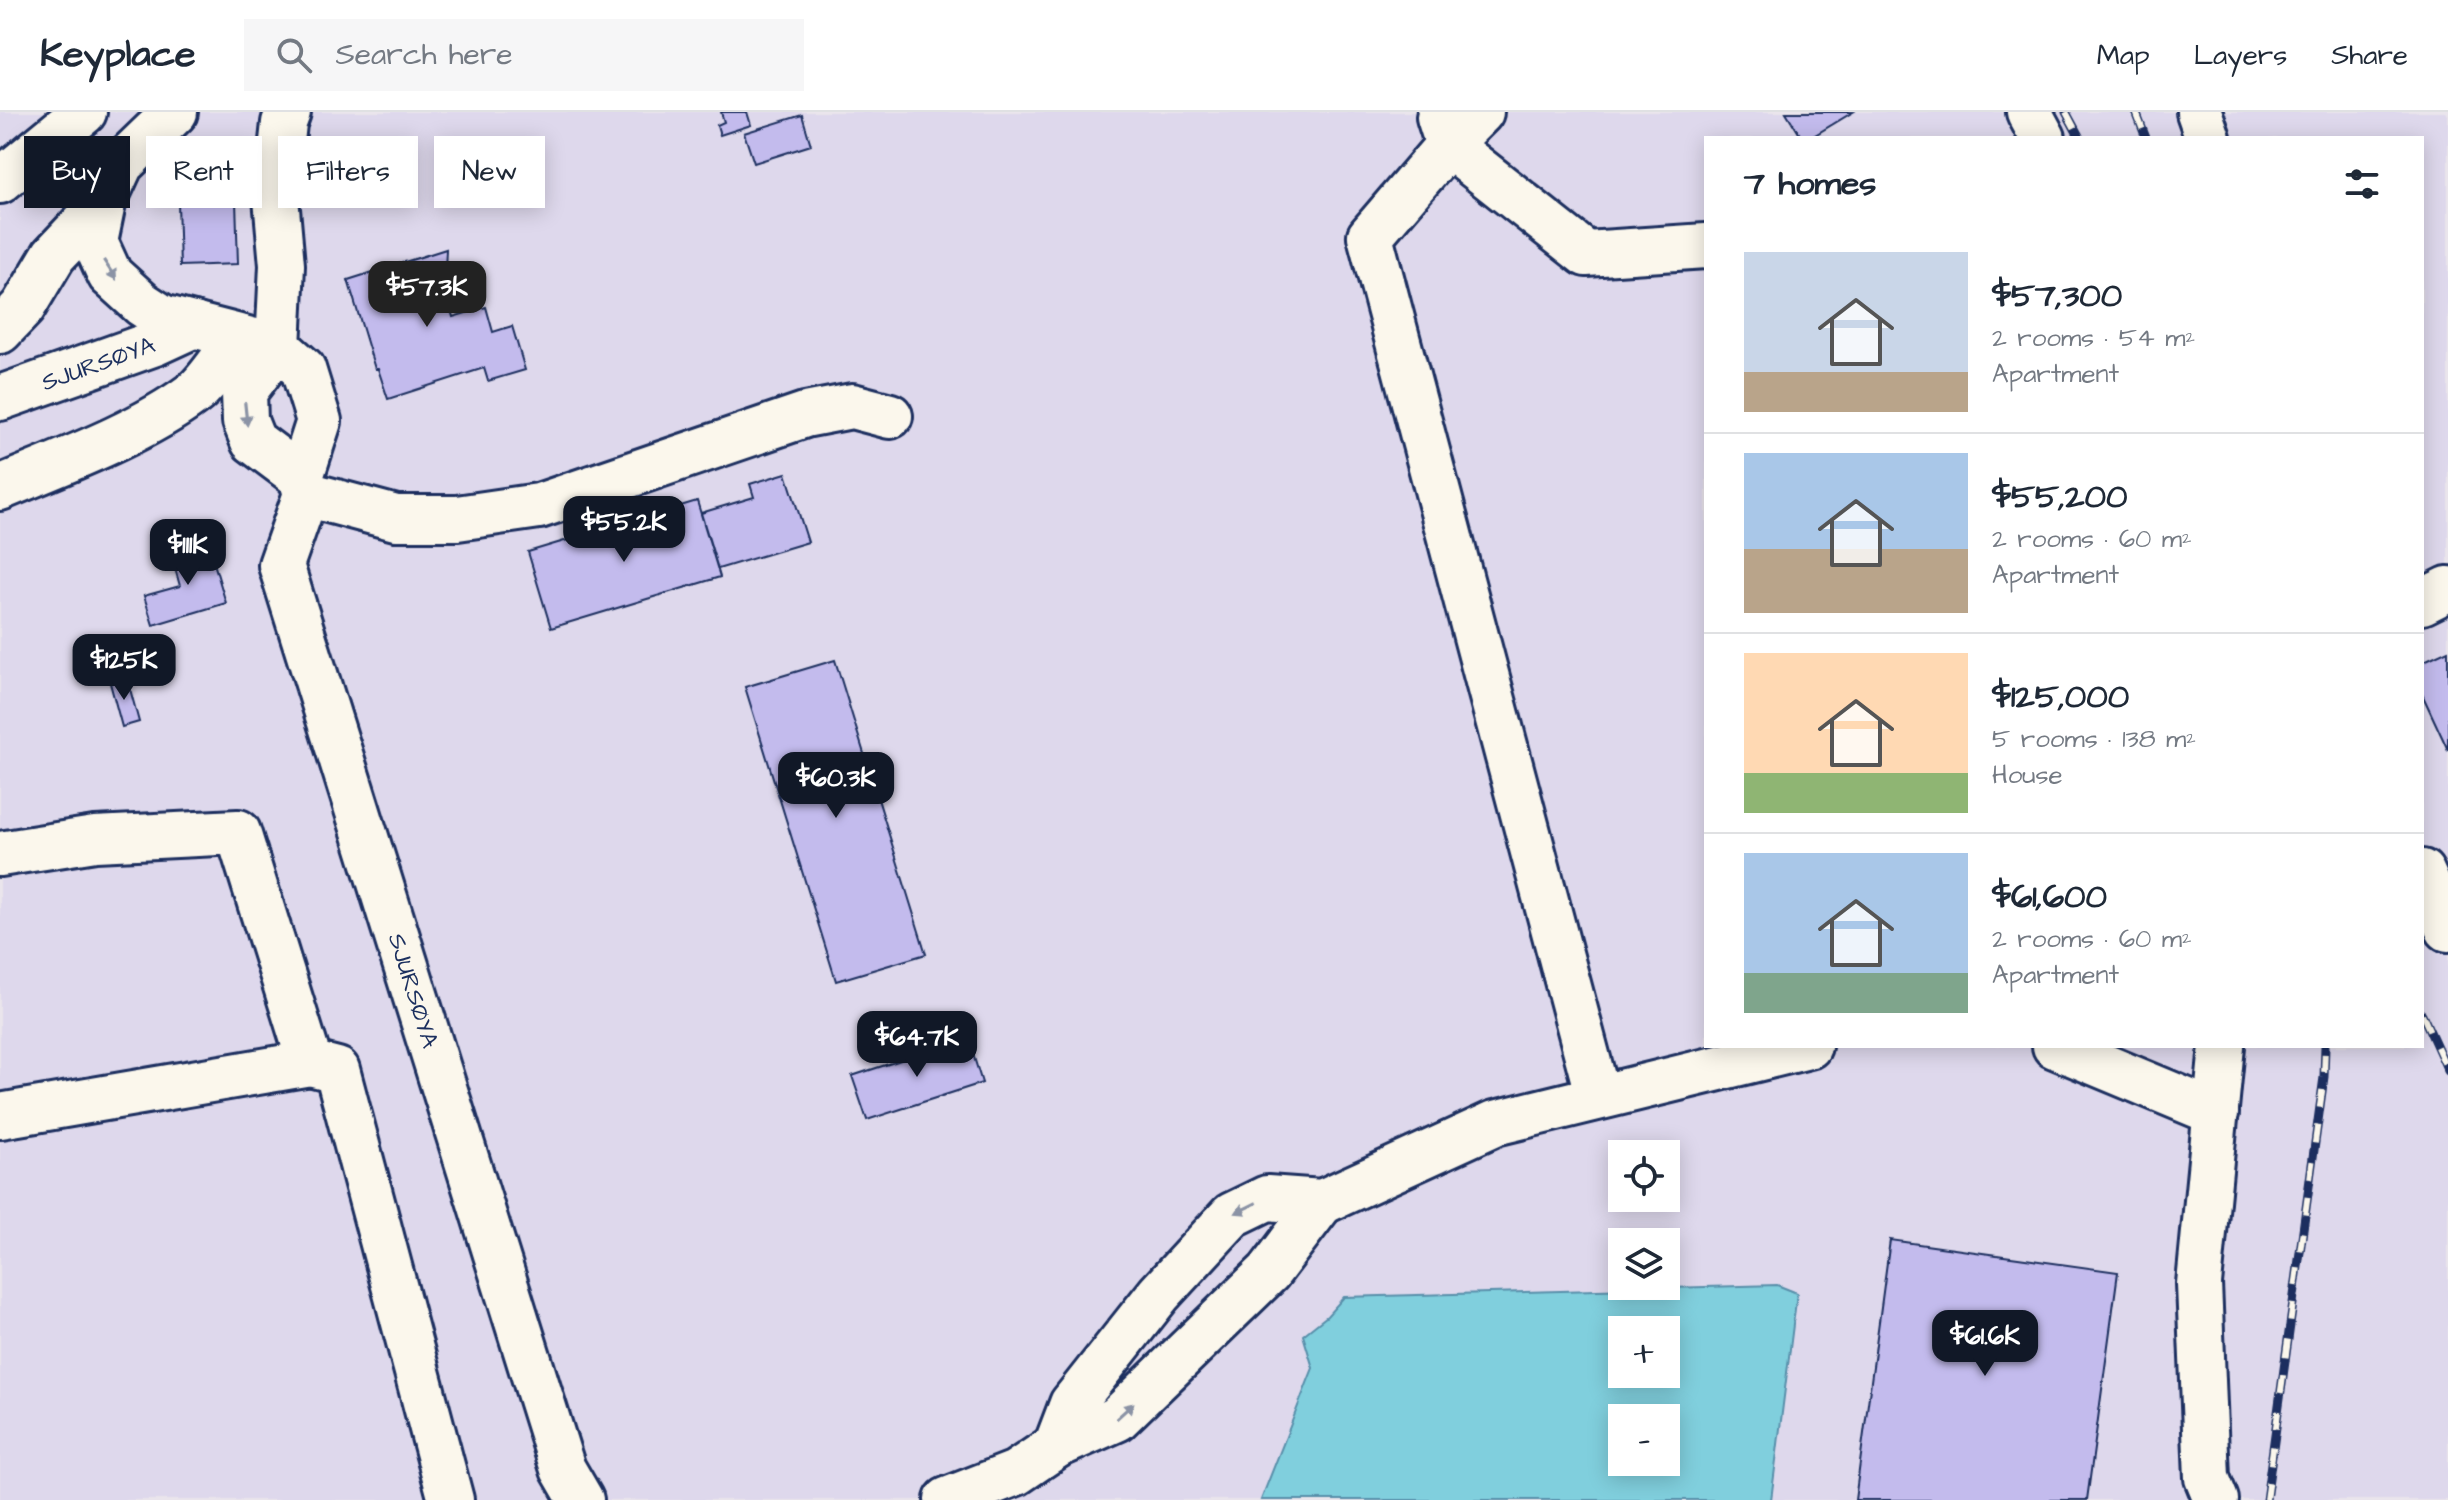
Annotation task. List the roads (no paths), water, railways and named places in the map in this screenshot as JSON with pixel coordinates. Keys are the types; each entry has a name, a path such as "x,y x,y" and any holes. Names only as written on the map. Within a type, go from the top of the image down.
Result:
{"lane":[{"path":"0,181 84,112"},
{"name":"SJURSØYA","path":"130,155 175,112"},
{"path":"288,112 284,123 276,198 282,265 244,392 245,421 253,441 304,486 396,518 457,518 539,506 805,415 852,406 890,416"},
{"path":"1481,112 1443,128 1370,236 1598,1097"},
{"path":"2029,112 2042,136"},
{"path":"2199,112 2207,136"},
{"path":"1443,128 1586,254 1704,246"},
{"name":"SJURSØYA","path":"0,331 23,307 54,255 98,208"},
{"name":"SJURSØYA","path":"102,208 95,242 110,275 142,304 162,317 259,342 303,369 319,421 281,565 563,1469 581,1500"},
{"name":"SJURSØYA","path":"0,398 155,343 194,325"},
{"path":"1,487 143,424 195,392 259,342"},
{"path":"2424,601 2448,589"},
{"path":"0,854 95,839 238,832 310,1063"},
{"path":"2424,876 2448,929"},
{"path":"947,1500 1016,1473 1056,1446 1117,1419 1269,1272 1322,1202 1495,1123 1801,1048"},
{"path":"2060,1048 2216,1113"},
{"path":"2216,1500 2207,1478 2199,1284 2222,1048"},
{"path":"0,1116 310,1063 337,1070 451,1500"},
{"path":"1056,1446 1072,1404 1159,1294 1232,1215 1267,1198 1322,1202"}],"water":[{"path":"1777,1285 1797,1293 1771,1500 1261,1500 1313,1368 1303,1335 1344,1297 1608,1290 1608,1300 1680,1300 1680,1288"}],"railway":[{"path":"2066,112 2079,136"},
{"path":"2136,112 2145,136"},
{"path":"2424,1018 2448,1071"},
{"path":"2266,1500 2324,1077 2325,1048"}]}
